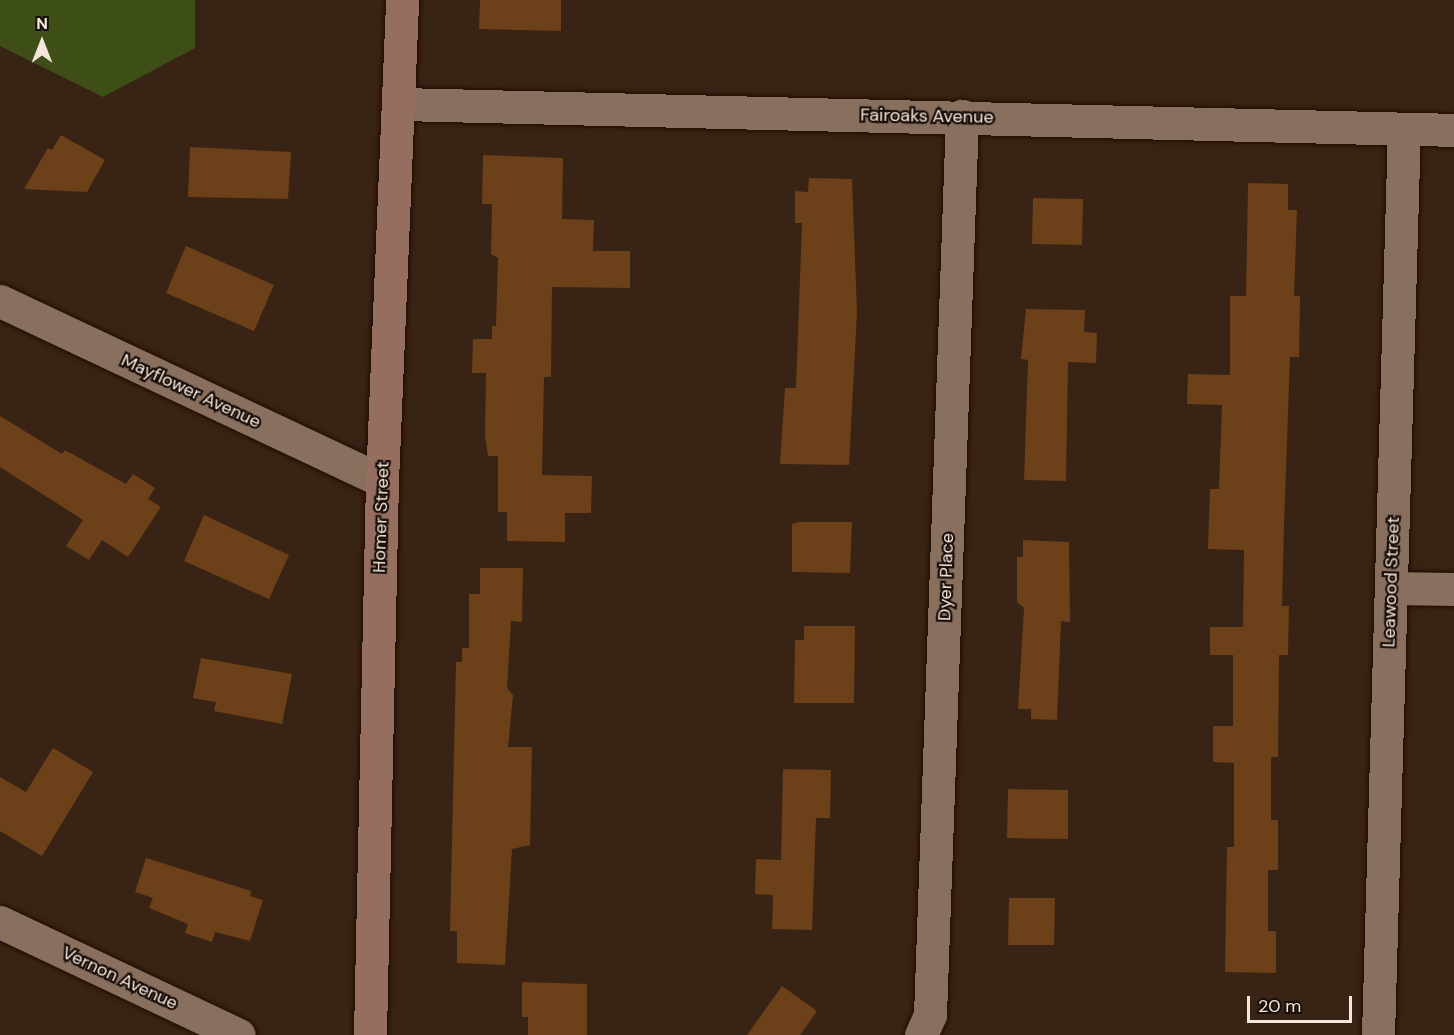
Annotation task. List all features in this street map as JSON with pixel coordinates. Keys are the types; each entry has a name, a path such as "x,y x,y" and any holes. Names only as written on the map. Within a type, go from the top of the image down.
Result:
{"street":[{"name":"Homer Street","path":"370,1035 382,481 401,104 402,0"},
{"name":"Fairoaks Avenue","path":"401,104 962,116 1454,130"},
{"name":"Dyer Place","path":"921,1035 930,1015 962,116"},
{"name":"Leawood Street","path":"1378,1035 1404,129"},
{"name":"Mayflower Avenue","path":"0,301 382,481"},
{"path":"1391,588 1454,589"},
{"name":"Vernon Avenue","path":"0,922 239,1035"}],"green space":[{"path":"0,0 195,0 195,48 103,97 0,46"}],"building":[{"path":"480,0 561,0 561,31 479,29"},
{"path":"61,135 105,160 87,192 24,189 48,148 52,150"},
{"path":"190,147 291,152 288,199 188,197"},
{"path":"483,155 563,158 562,219 594,220 593,251 630,251 630,288 552,287 551,377 544,377 542,475 592,476 591,513 565,513 565,542 507,541 507,512 498,512 498,456 488,456 485,436 486,373 472,373 473,339 492,339 492,326 496,326 498,258 491,254 492,204 482,204"},
{"path":"809,178 852,179 857,312 849,465 780,464 785,388 796,388 802,223 795,223 795,191 808,192"},
{"path":"1248,183 1288,184 1288,210 1297,210 1294,296 1300,296 1299,357 1290,357 1282,606 1289,606 1288,655 1279,655 1278,757 1271,757 1271,820 1278,820 1278,870 1268,870 1268,931 1276,931 1276,973 1225,972 1227,847 1234,847 1234,763 1213,762 1213,726 1233,726 1233,655 1210,655 1210,627 1243,627 1244,550 1208,549 1210,489 1219,489 1222,405 1187,404 1188,374 1230,375 1230,296 1246,296"},
{"path":"1033,198 1083,199 1082,245 1032,244"},
{"path":"186,246 274,285 254,331 166,293"},
{"path":"1026,309 1085,310 1084,332 1097,333 1096,363 1068,362 1066,481 1024,480 1028,360 1021,359"},
{"path":"0,416 62,454 65,450 126,484 133,474 155,488 148,499 161,507 128,557 102,540 89,560 66,546 83,520 0,467"},
{"path":"204,515 289,555 269,599 184,561"},
{"path":"852,522 850,573 792,572 792,524"},
{"path":"1023,540 1069,542 1070,622 1061,621 1057,720 1031,719 1031,709 1018,709 1024,608 1017,602 1017,557 1023,557"},
{"path":"480,568 523,568 522,622 511,621 507,688 513,695 508,747 532,747 530,845 512,849 505,965 457,963 457,931 450,931 456,662 462,662 462,648 469,648 469,594 480,594"},
{"path":"804,626 855,626 854,703 794,703 795,640 804,640"},
{"path":"201,658 292,674 282,724 214,711 216,702 193,698"},
{"path":"53,748 93,772 42,856 0,831 0,777 26,792"},
{"path":"783,769 831,770 830,818 816,818 812,930 772,929 773,895 755,894 756,859 781,860"},
{"path":"1008,789 1068,790 1068,839 1007,838"},
{"path":"146,858 251,891 250,896 263,900 250,941 215,932 212,942 185,933 188,924 149,908 153,898 135,892"},
{"path":"1009,898 1055,898 1054,945 1008,945"},
{"path":"522,982 587,984 587,1035 528,1035 528,1017 522,1017"},
{"path":"782,986 817,1011 800,1035 747,1035"}]}
